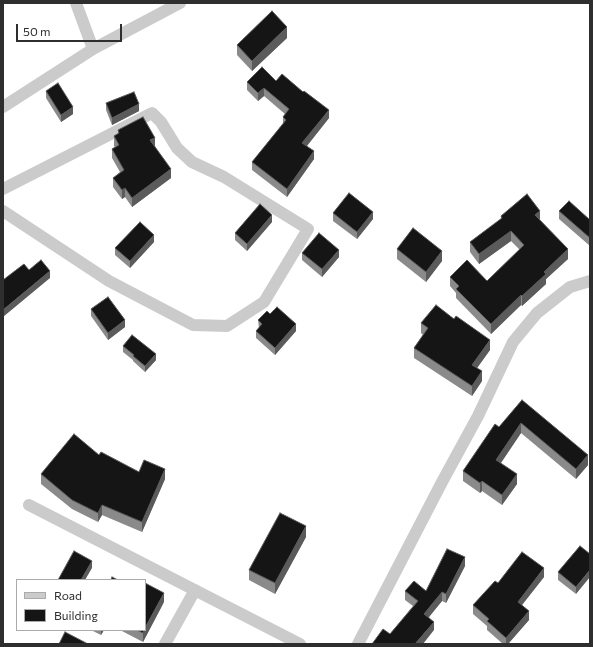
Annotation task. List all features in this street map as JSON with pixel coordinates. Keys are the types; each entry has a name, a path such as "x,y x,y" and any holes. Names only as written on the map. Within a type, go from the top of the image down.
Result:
{"street":[{"path":"76,3 93,49"},
{"path":"3,107 93,49 180,3"},
{"path":"3,189 152,113 161,122 177,148 192,162 224,177 308,229 264,302 227,326 193,325 109,281 3,211"},
{"path":"358,644 478,416 513,342 537,313 570,287 590,281"},
{"path":"29,504 300,644"},
{"path":"165,644 195,590"}],"building":[{"path":"272,11 287,27 252,61 237,45"},
{"path":"262,67 276,81 282,74 303,92 304,91 329,110 302,143 314,151 287,189 252,162 286,120 283,117 289,109 264,88 258,93 247,82"},
{"path":"58,83 73,107 61,115 46,91"},
{"path":"134,92 139,104 112,118 106,103"},
{"path":"143,117 155,138 150,140 171,169 132,198 125,188 122,190 113,178 124,170 112,149 119,145 114,136 119,133 118,130"},
{"path":"349,193 373,212 357,232 333,213"},
{"path":"527,194 540,211 535,215 568,249 544,272 546,274 522,296 521,295 491,324 456,289 459,286 450,277 467,260 487,281 524,245 511,231 479,254 470,242 502,218 501,216"},
{"path":"569,201 590,220 590,238 559,211"},
{"path":"260,204 272,215 247,244 235,233"},
{"path":"140,222 154,235 130,261 115,248"},
{"path":"413,228 442,251 426,272 397,249"},
{"path":"319,233 339,250 322,269 302,253"},
{"path":"41,260 50,271 3,310 3,280 24,264 29,270"},
{"path":"108,297 125,320 108,333 91,309"},
{"path":"436,305 454,319 456,316 490,340 472,365 482,371 472,386 414,348 428,328 421,323"},
{"path":"277,307 296,324 275,348 256,331 262,324 258,320 267,311 270,314"},
{"path":"132,335 156,354 145,366 123,346"},
{"path":"522,400 588,455 576,469 521,423 496,460 517,474 502,495 482,481 480,483 463,471 495,424 499,427"},
{"path":"74,434 99,455 101,452 139,472 144,460 165,469 142,522 102,505 98,513 72,500 41,474"},
{"path":"280,513 306,526 275,583 249,570"},
{"path":"580,546 590,554 590,570 576,587 558,572"},
{"path":"447,549 465,557 446,594 442,592 424,614 434,622 415,644 372,644 383,629 390,634 418,601 405,591 414,581 426,591"},
{"path":"74,551 92,561 82,579 59,579"},
{"path":"522,552 544,568 518,602 529,611 506,638 487,621 489,619 473,605 495,581 498,583"},
{"path":"146,584 164,593 146,626"},
{"path":"65,632 88,644 59,644"}]}
